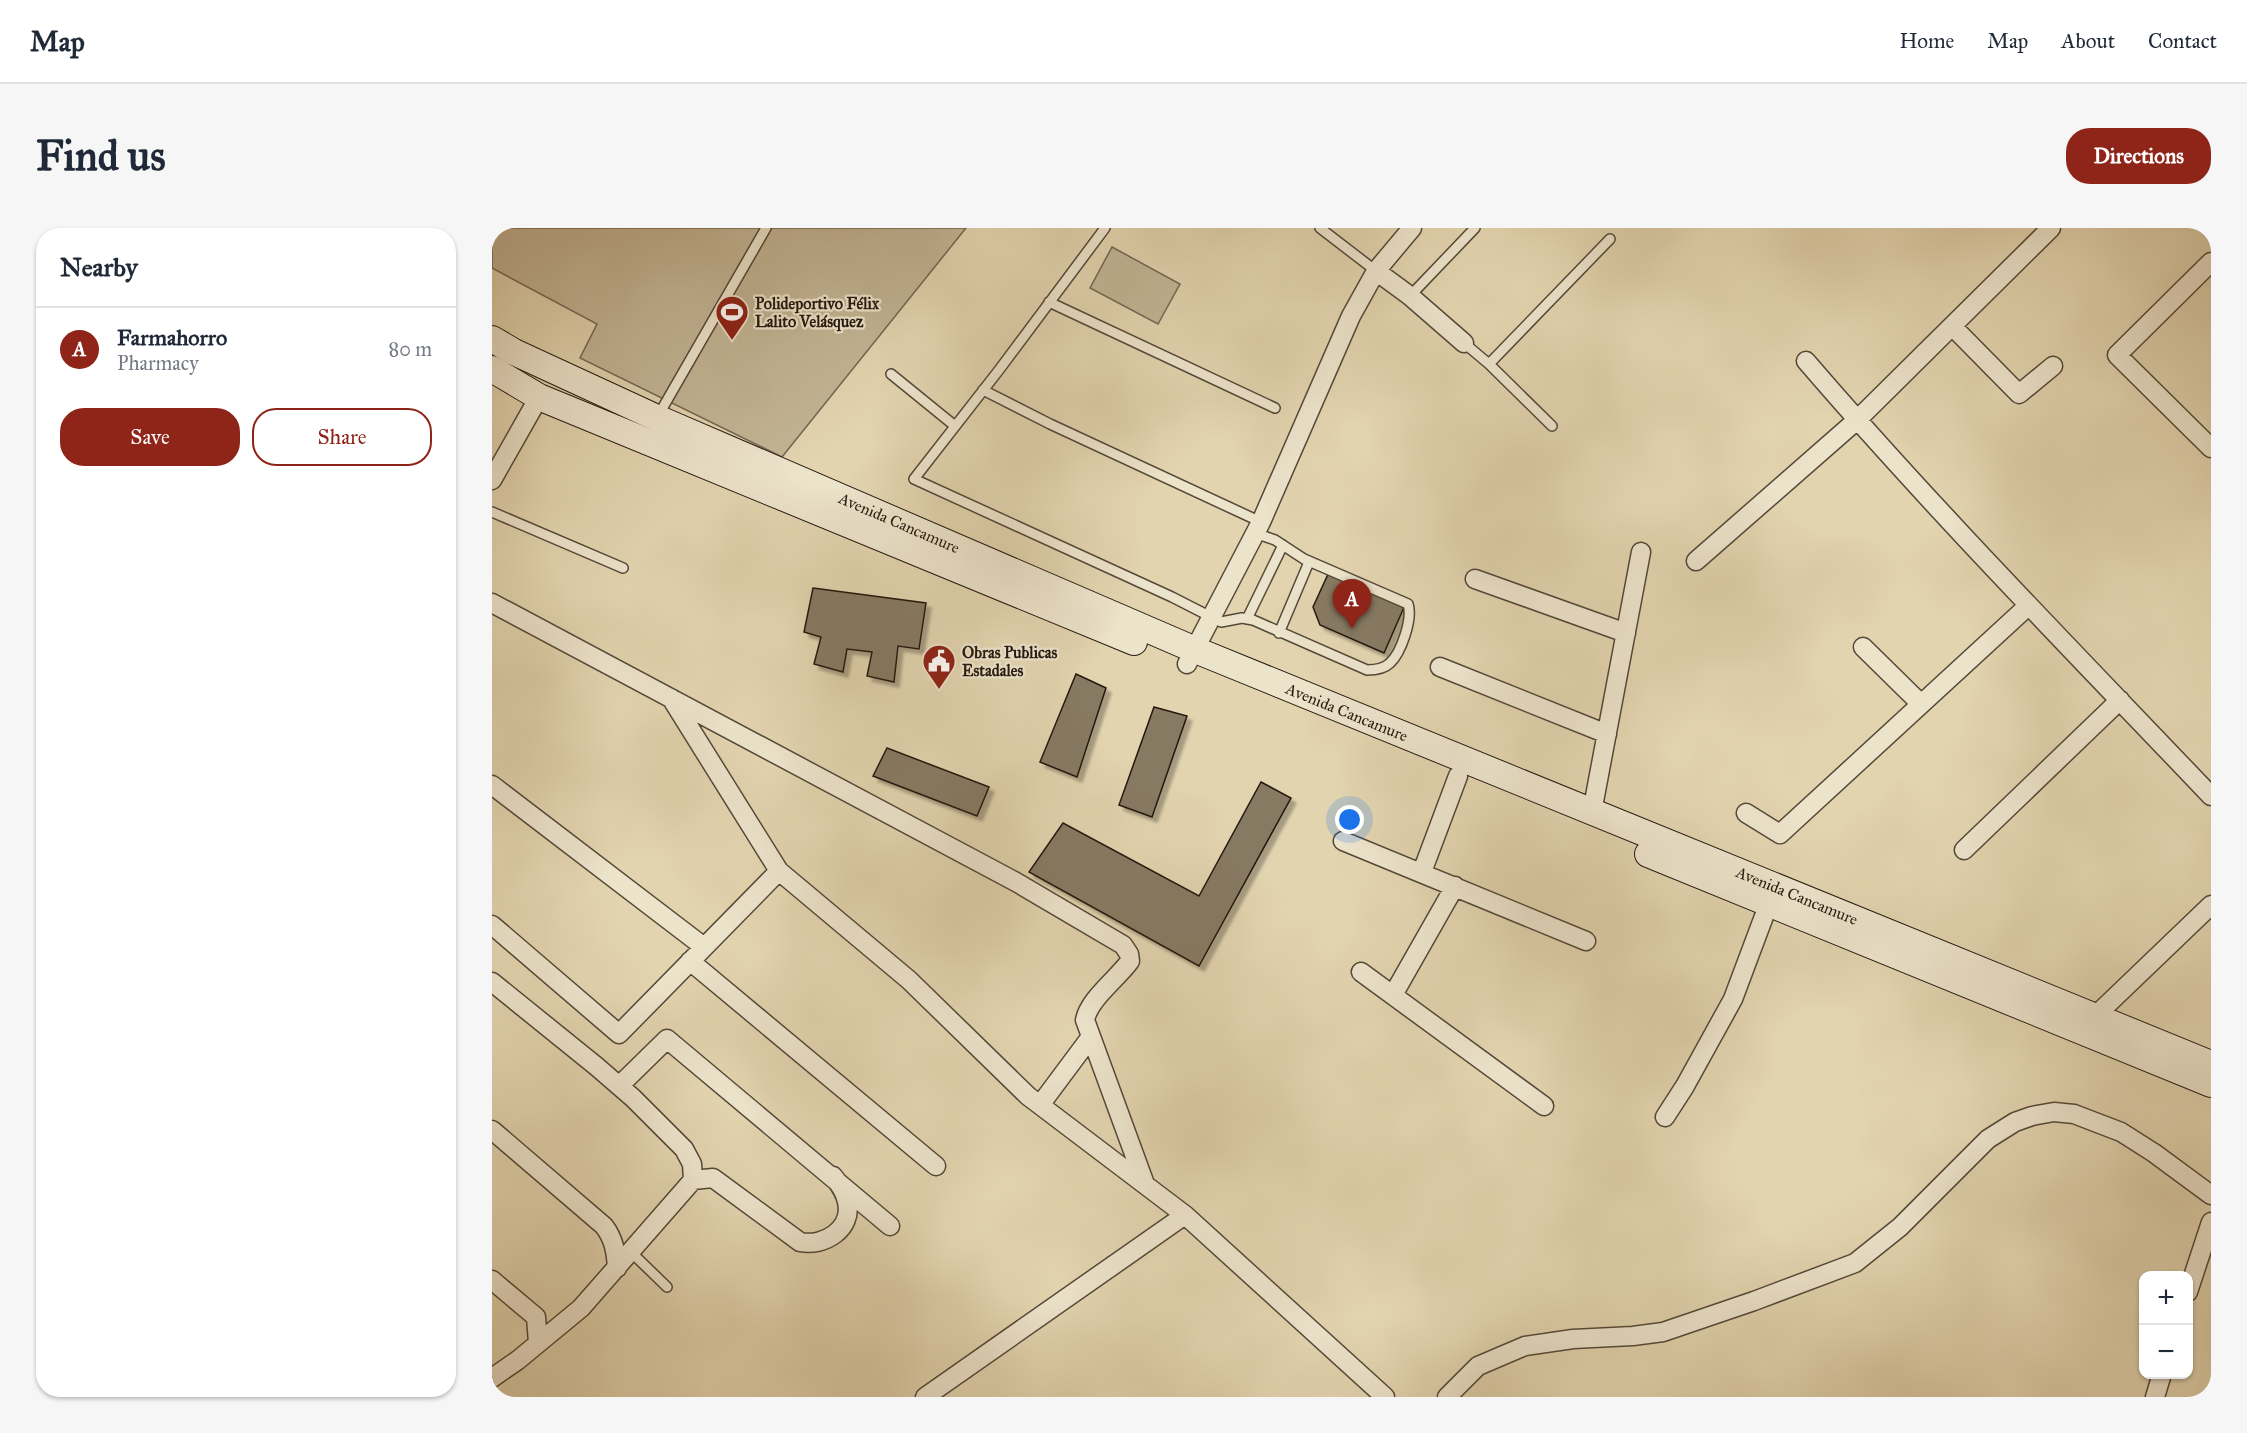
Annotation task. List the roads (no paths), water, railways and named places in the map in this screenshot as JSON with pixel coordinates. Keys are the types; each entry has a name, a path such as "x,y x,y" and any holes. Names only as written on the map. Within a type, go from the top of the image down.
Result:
{"main road":[{"name":"Avenida Cancamure","path":"492,339 657,418 1458,776 1769,903 2207,1070"},
{"name":"Avenida Cancamure","path":"492,369 539,397 646,441 1592,812 2087,1024"}],"street":[{"path":"1190,656 1258,527 1351,316 1376,271 1412,228"},
{"path":"1696,561 1857,420 2046,230"},
{"path":"2211,262 2117,355 2211,448"},
{"path":"1376,271 1410,296 1464,343"},
{"path":"1952,326 2019,394 2054,366"},
{"path":"1806,361 1857,420 2028,606 2211,796"},
{"path":"492,480 539,397"},
{"path":"646,441 657,418"},
{"path":"1592,812 1641,552"},
{"path":"1475,579 1626,633"},
{"path":"492,603 1016,882 1123,945 1130,961 1086,1014 1085,1020 1146,1185"},
{"path":"1746,813 1780,834 2028,606"},
{"path":"1863,647 1921,704"},
{"path":"1440,667 1607,734"},
{"path":"671,698 779,871 909,980 1028,1096 1185,1215 1385,1397"},
{"path":"1964,850 2120,700"},
{"path":"1422,872 1458,776"},
{"path":"492,785 704,947"},
{"path":"1343,841 1586,941"},
{"path":"492,925 619,1034 779,871"},
{"path":"1393,995 1455,886"},
{"path":"1665,1117 1686,1086 1733,999 1769,903"},
{"path":"2087,1024 2211,905"},
{"path":"690,961 936,1166"},
{"path":"1361,972 1544,1106"},
{"path":"492,982 619,1086 684,1149 692,1164 693,1180"},
{"path":"1040,1105 1090,1038"},
{"path":"619,1086 667,1039 890,1226"},
{"path":"1447,1397 1478,1366 1525,1346 1573,1339 1663,1332 1855,1263 1900,1227 1988,1139 2015,1122 2032,1116 2054,1112 2074,1114 2121,1132 2211,1195"},
{"path":"492,1130 604,1226 611,1235 616,1252 617,1268"},
{"path":"492,1378 581,1308 693,1180 713,1178 800,1242 808,1244 833,1236 845,1220 847,1202 843,1189 833,1176"},
{"path":"925,1397 1185,1215"},
{"path":"2193,1277 2211,1222"},
{"path":"611,1235 645,1236"},
{"path":"492,1280 536,1317 538,1343"},
{"path":"2155,1397 2160,1379"}],"lane":[{"path":"657,418 766,228"},
{"path":"983,390 1258,527 1283,544 1293,554 1408,604 1411,617 1390,664 1382,668 1366,670 1247,619 1221,622 914,479 1105,228"},
{"path":"1320,228 1376,271"},
{"path":"1410,296 1475,228"},
{"path":"1489,364 1610,239"},
{"path":"1049,303 1275,408"},
{"path":"1464,343 1489,364 1552,426"},
{"path":"891,374 955,426"},
{"path":"492,512 623,568"},
{"path":"1247,619 1283,544"},
{"path":"1279,633 1309,562"},
{"path":"631,1252 667,1287"},
{"path":"536,1317 545,1321 562,1323"}],"place":[{"name":"Polideportivo Félix Lalito Velásquez","path":"732,341"},
{"name":"Farmahorro","path":"1352,629"},
{"name":"Obras Publicas Estadales","path":"939,690"}]}
